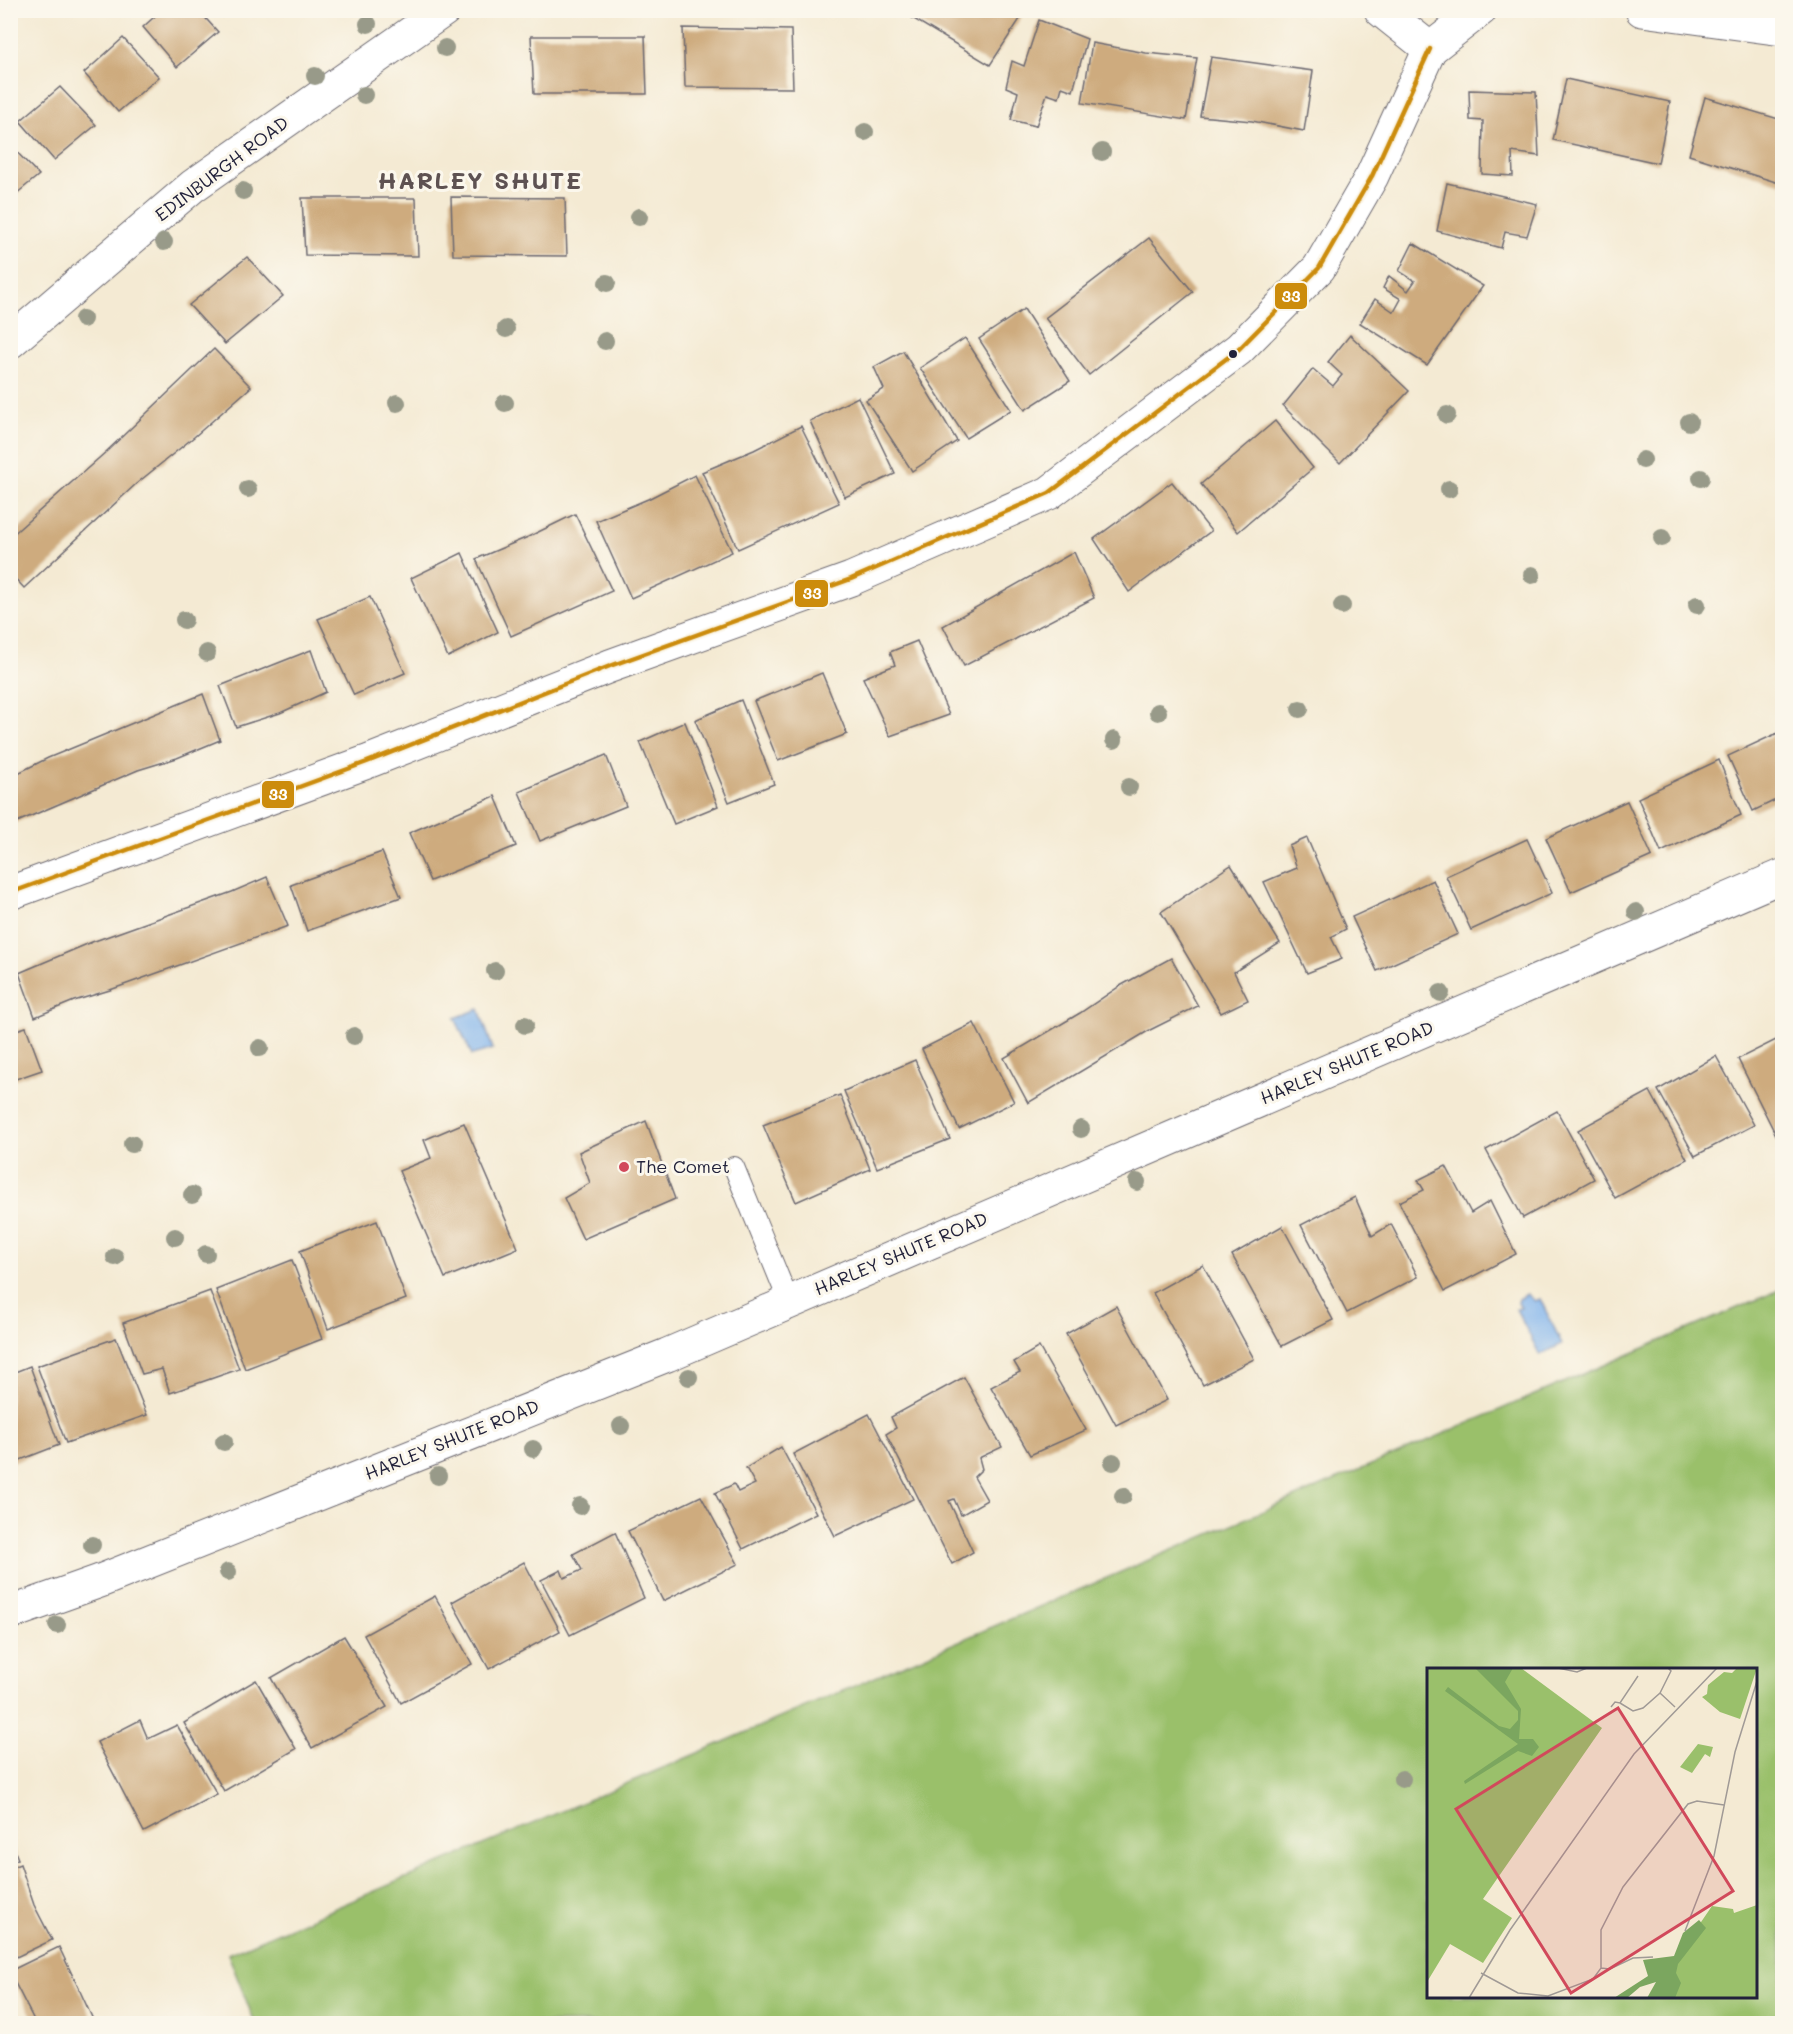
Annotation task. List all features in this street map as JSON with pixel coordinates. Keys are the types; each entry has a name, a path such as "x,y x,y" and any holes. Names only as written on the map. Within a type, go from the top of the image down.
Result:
{"street":[{"name":"EDINBURGH ROAD","path":"10,342 193,186 444,10"},
{"path":"1381,10 1430,49"},
{"path":"10,893 367,762 610,666 850,579 1049,493 1239,349 1319,268 1372,176 1430,49 1480,10"},
{"path":"1642,10 1782,29"},
{"name":"HARLEY SHUTE ROAD","path":"10,1613 100,1581 656,1359 1782,876"}],"lane":[{"path":"734,1167 789,1302"}],"green space":[{"path":"1782,1289 1782,2023 255,2023 228,1954"}],"water":[{"path":"479,1009 493,1049 472,1055 455,1018"},
{"path":"1527,1294 1535,1301 1540,1299 1562,1344 1540,1355 1516,1309 1521,1308 1518,1303 1519,1299"}],"building":[{"path":"162,10 198,10 218,32 177,67 143,27"},
{"path":"899,10 1014,10 1022,16 990,65"},
{"path":"1039,20 1087,39 1073,91 1062,87 1059,98 1047,94 1036,126 1011,120 1018,92 1006,87 1012,61 1024,66"},
{"path":"683,28 791,30 793,88 685,87"},
{"path":"531,36 645,36 647,94 534,94"},
{"path":"123,38 159,77 118,112 84,73"},
{"path":"1092,43 1146,53 1197,58 1186,120 1082,103"},
{"path":"1211,57 1313,71 1304,131 1252,121 1200,116"},
{"path":"1566,79 1670,102 1658,163 1553,140"},
{"path":"60,87 96,125 54,160 20,121"},
{"path":"1469,90 1536,92 1539,156 1512,152 1513,176 1482,174 1483,121 1470,120"},
{"path":"1705,97 1782,120 1782,184 1689,155"},
{"path":"10,145 39,175 10,199"},
{"path":"1447,183 1537,204 1527,236 1505,232 1501,248 1437,231"},
{"path":"451,197 565,198 567,256 453,255"},
{"path":"302,198 416,198 418,256 305,255"},
{"path":"1149,238 1193,292 1089,375 1045,318"},
{"path":"1413,243 1483,286 1427,365 1360,323 1375,299 1394,312 1401,299 1383,288 1389,276 1408,291 1415,281 1399,271"},
{"path":"247,257 283,296 225,344 189,305"},
{"path":"1024,309 1070,381 1025,410 979,339"},
{"path":"1350,335 1409,391 1340,463 1283,406 1313,369 1333,386 1342,375 1328,362"},
{"path":"965,338 1011,410 966,438 920,368"},
{"path":"214,349 251,387 136,484 24,588 10,573 10,537 107,451"},
{"path":"903,351 957,441 912,471 866,400 884,389 874,367"},
{"path":"858,397 895,474 845,497 810,421"},
{"path":"1275,421 1313,468 1238,532 1201,484"},
{"path":"801,426 839,503 738,549 702,472 754,450"},
{"path":"695,475 732,552 631,598 596,521 648,499"},
{"path":"1172,482 1211,531 1129,592 1094,539"},
{"path":"575,514 612,591 511,636 476,559"},
{"path":"1074,552 1094,598 964,666 943,626"},
{"path":"462,553 498,632 448,657 411,578"},
{"path":"370,597 405,673 354,695 318,619"},
{"path":"917,641 949,715 890,736 863,678 895,665 890,652"},
{"path":"311,650 326,692 280,713 236,727 220,686"},
{"path":"822,673 847,734 778,761 754,701"},
{"path":"203,694 220,740 177,758 138,770 10,825 10,777 48,758"},
{"path":"741,700 774,784 729,802 695,720"},
{"path":"685,722 718,806 674,824 640,742"},
{"path":"1782,731 1782,797 1753,811 1728,756"},
{"path":"606,755 626,806 540,841 519,792"},
{"path":"1719,760 1741,815 1661,852 1638,798"},
{"path":"495,796 516,846 430,881 409,833"},
{"path":"1627,801 1652,856 1571,892 1546,838"},
{"path":"1307,838 1346,929 1331,937 1342,959 1307,973 1264,882 1297,868 1289,846"},
{"path":"1527,839 1552,893 1471,930 1446,876"},
{"path":"382,852 401,897 307,931 291,885"},
{"path":"1231,865 1280,943 1234,972 1248,1000 1221,1013 1161,912"},
{"path":"267,877 288,926 74,1001 35,1017 19,973 92,942 232,892"},
{"path":"1433,880 1458,934 1377,971 1352,917"},
{"path":"1171,958 1198,1006 1148,1031 1028,1103 1004,1058 1080,1013 1120,986"},
{"path":"974,1023 1014,1102 959,1129 922,1049"},
{"path":"26,1027 42,1070 10,1081 10,1032"},
{"path":"1782,1037 1782,1147 1738,1059"},
{"path":"1716,1056 1754,1125 1695,1156 1658,1090"},
{"path":"915,1060 950,1139 877,1168 844,1091"},
{"path":"1650,1091 1687,1159 1615,1198 1578,1130"},
{"path":"840,1095 870,1169 796,1202 763,1125"},
{"path":"1557,1111 1594,1179 1523,1218 1486,1150"},
{"name":"The Comet","path":"646,1121 675,1199 583,1239 564,1198 590,1183 579,1152"},
{"path":"464,1123 518,1248 445,1278 399,1171 431,1158 424,1140"},
{"path":"1446,1166 1471,1213 1490,1201 1516,1254 1445,1291 1399,1202 1424,1190 1418,1180"},
{"path":"1355,1197 1372,1236 1391,1224 1418,1277 1347,1313 1301,1225"},
{"path":"377,1221 406,1299 328,1329 300,1251"},
{"path":"1282,1226 1333,1320 1282,1346 1232,1255"},
{"path":"292,1260 322,1339 245,1369 216,1290"},
{"path":"1203,1265 1254,1359 1203,1385 1153,1293"},
{"path":"210,1291 239,1369 170,1393 162,1369 142,1374 123,1323"},
{"path":"1116,1306 1167,1400 1116,1425 1066,1334"},
{"path":"116,1338 147,1415 66,1443 37,1366"},
{"path":"1039,1347 1086,1430 1030,1455 991,1387 1020,1372 1014,1362"},
{"path":"30,1366 59,1445 10,1464 10,1374"},
{"path":"964,1377 1002,1447 979,1458 982,1469 974,1477 987,1500 961,1515 954,1499 949,1501 973,1552 952,1564 886,1434 896,1428 891,1417"},
{"path":"869,1414 913,1499 835,1536 793,1454"},
{"path":"781,1447 816,1513 743,1549 715,1493 734,1484 738,1492 755,1484 746,1468"},
{"path":"701,1496 738,1564 663,1601 628,1531"},
{"path":"615,1532 644,1598 570,1635 541,1580 561,1570 564,1578 582,1570 573,1554"},
{"path":"524,1562 560,1631 489,1669 452,1602"},
{"path":"435,1596 472,1664 401,1703 364,1635"},
{"path":"344,1636 387,1707 312,1748 271,1678"},
{"path":"256,1680 296,1749 224,1791 184,1723"},
{"path":"140,1720 148,1739 177,1725 217,1794 144,1832 97,1742"},
{"path":"10,1839 18,1859 10,1862"},
{"path":"20,1864 34,1905 52,1940 10,1960 10,1868"},
{"path":"59,1947 95,2024 36,2024 10,1973"}],"transit line":[{"name":"33","path":"10,893 367,762 610,666 851,579 1049,493 1239,349 1319,268 1372,176 1430,49"}],"place":[{"name":"The Comet","path":"624,1167"}],"district":[{"name":"HARLEY SHUTE","path":"480,181"}]}
